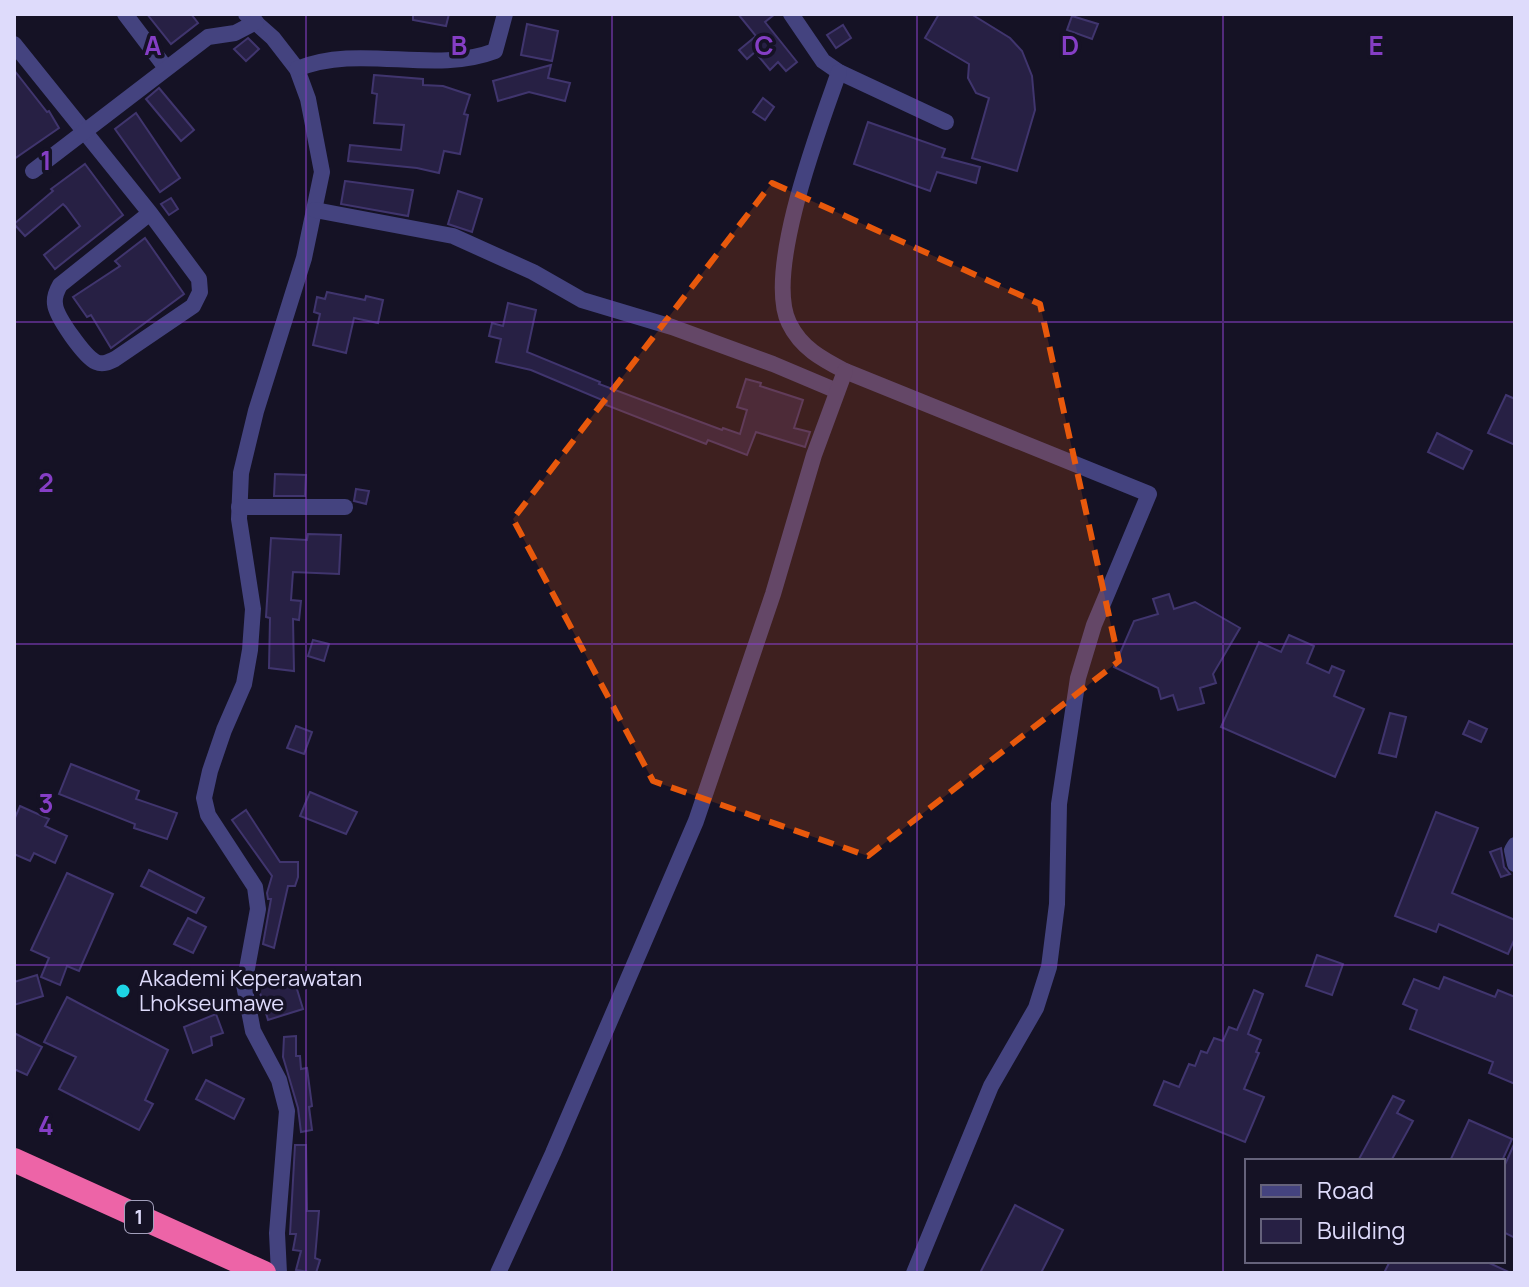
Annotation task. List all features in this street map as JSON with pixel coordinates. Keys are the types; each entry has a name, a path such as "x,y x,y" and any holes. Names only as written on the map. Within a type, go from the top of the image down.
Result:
{"highway":[{"name":"1","path":"14,1160 264,1273"}],"street":[{"path":"125,14 166,68"},
{"path":"297,69 314,62 337,60 458,60 489,54 495,51 499,43 505,14"},
{"path":"791,14 823,61 839,72 946,122"},
{"path":"33,171 208,37 235,33 251,18 273,38 297,69 308,99 322,172 304,258 253,423 241,473 239,507 253,609 250,650 244,684 224,730 204,798 208,815 255,887 258,909 244,985 253,1031 279,1080 287,1111 277,1233 279,1273"},
{"path":"15,47 150,213 199,279 200,292 193,306 115,359 105,364 95,362 59,317 55,294 60,285 150,213"},
{"path":"839,72 803,176 782,276 782,302 788,322 799,340 816,355 845,371 1149,494 1094,625 1078,678 1059,804 1057,904 1049,967 1036,1008 991,1086 914,1273"},
{"path":"315,210 453,236 533,272 582,300 672,327 837,391"},
{"path":"498,1273 696,821 773,594 796,510 845,371"},
{"path":"239,507 345,507"},
{"path":"1515,845 1512,850 1515,864"}],"highlighted area":[{"path":"772,183 1040,304 1119,661 868,856 653,781 513,519"}],"building":[{"path":"147,14 191,14 198,23 171,44"},
{"path":"413,14 449,14 446,26 413,20"},
{"path":"738,14 775,14 765,22 797,62 786,71 778,62 770,70 755,52 747,59 739,50 756,36"},
{"path":"939,14 971,14 1010,38 1022,51 1032,76 1035,110 1017,171 972,158 989,98 976,93 968,78 969,64 925,38"},
{"path":"1072,16 1098,24 1092,39 1067,30"},
{"path":"527,24 558,31 552,61 521,55"},
{"path":"843,25 851,38 836,48 827,35"},
{"path":"248,38 259,49 246,61 234,49"},
{"path":"551,65 548,78 570,83 565,101 529,92 498,101 493,81"},
{"path":"14,70 49,111 59,128 14,159"},
{"path":"374,75 423,79 423,85 443,86 470,95 464,114 468,115 460,154 444,151 439,173 348,161 350,145 401,150 404,125 374,123 377,94 372,93"},
{"path":"159,88 194,130 181,141 146,99"},
{"path":"763,98 774,107 765,120 753,112"},
{"path":"136,113 180,178 160,192 115,129"},
{"path":"868,122 945,149 942,157 980,167 976,183 937,172 930,191 854,164"},
{"path":"85,164 123,215 55,269 44,255 80,226 66,207 63,204 25,236 14,224 53,191 51,189"},
{"path":"345,181 413,190 408,216 341,204"},
{"path":"458,191 482,199 472,232 448,224"},
{"path":"171,198 178,209 169,215 161,204"},
{"path":"145,238 184,294 111,348 91,315 87,317 73,297 120,266 115,261"},
{"path":"327,292 365,300 366,296 383,300 378,323 354,318 346,353 313,345 320,314 314,312 317,297 325,299"},
{"path":"508,303 536,310 527,352 599,384 722,430 740,434 747,410 737,407 746,379 803,400 794,428 810,432 805,447 756,432 747,455 708,440 706,444 606,405 607,402 531,370 496,362 501,339 489,336 492,323 503,326"},
{"path":"1506,395 1515,399 1515,445 1488,433"},
{"path":"1437,433 1472,451 1463,469 1428,452"},
{"path":"275,474 306,475 305,496 274,496"},
{"path":"356,489 369,491 366,504 354,501"},
{"path":"308,534 341,535 339,574 293,572 291,600 301,601 299,620 293,619 294,671 269,668 270,618 266,617 271,538 307,540"},
{"path":"1169,594 1174,609 1195,602 1240,628 1213,674 1216,683 1200,688 1204,703 1178,710 1173,695 1161,699 1158,688 1114,667 1134,621 1158,614 1153,599"},
{"path":"1289,635 1314,646 1307,663 1329,673 1332,666 1344,671 1334,696 1364,709 1335,777 1221,727 1259,642 1281,652"},
{"path":"313,640 329,644 324,661 308,656"},
{"path":"1390,713 1406,717 1396,757 1379,753"},
{"path":"1469,721 1487,729 1481,742 1463,734"},
{"path":"296,726 312,732 304,754 287,748"},
{"path":"71,764 139,791 136,799 177,813 167,839 134,828 135,824 59,794"},
{"path":"310,792 357,812 346,834 300,816"},
{"path":"20,806 49,819 45,826 67,836 55,863 34,853 30,861 14,854 14,820"},
{"path":"246,810 280,862 298,862 298,877 295,886 288,886 274,948 263,944 271,899 268,899 267,893 272,876 232,820"},
{"path":"1436,812 1478,828 1452,893 1515,920 1515,938 1508,954 1439,924 1436,932 1395,916"},
{"path":"1501,848 1504,867 1510,874 1501,877 1490,852"},
{"path":"149,870 204,898 196,913 141,886"},
{"path":"67,873 113,894 79,971 67,966 60,985 41,977 49,958 31,950"},
{"path":"188,918 206,927 193,953 174,944"},
{"path":"1317,955 1343,964 1332,995 1306,986"},
{"path":"37,975 43,996 14,1005 14,982"},
{"path":"293,976 303,1009 268,1020 258,986"},
{"path":"1444,977 1495,997 1498,990 1515,997 1515,1084 1489,1073 1493,1062 1410,1029 1417,1010 1403,1004 1414,979 1439,989"},
{"path":"1254,990 1263,994 1248,1034 1261,1040 1244,1089 1264,1097 1245,1142 1154,1105 1164,1081 1179,1087 1189,1064 1195,1066 1201,1051 1207,1053 1214,1038 1223,1041 1229,1027 1237,1030"},
{"path":"67,997 168,1050 145,1100 153,1104 139,1130 59,1089 76,1057 44,1042"},
{"path":"216,1014 223,1033 211,1037 212,1045 193,1053 184,1027"},
{"path":"14,1033 42,1047 27,1075 14,1069"},
{"path":"296,1036 296,1056 300,1056 301,1069 307,1068 312,1106 309,1107 312,1130 301,1132 298,1108 283,1057 284,1037"},
{"path":"206,1080 244,1099 234,1119 196,1099"},
{"path":"1393,1096 1404,1101 1397,1113 1413,1121 1392,1159 1359,1159"},
{"path":"1469,1120 1512,1139 1503,1159 1451,1159"},
{"path":"1515,1142 1515,1238 1505,1233 1505,1164"},
{"path":"295,1145 306,1145 307,1211 319,1211 315,1258 320,1260 316,1273 296,1270 301,1251 293,1250 296,1234 290,1234"},
{"path":"1015,1205 1063,1230 1041,1273 980,1273"},
{"path":"1389,1263 1489,1263 1511,1273 1384,1273"}],"place":[{"name":"Akademi Keperawatan Lhokseumawe","path":"123,991"}]}
